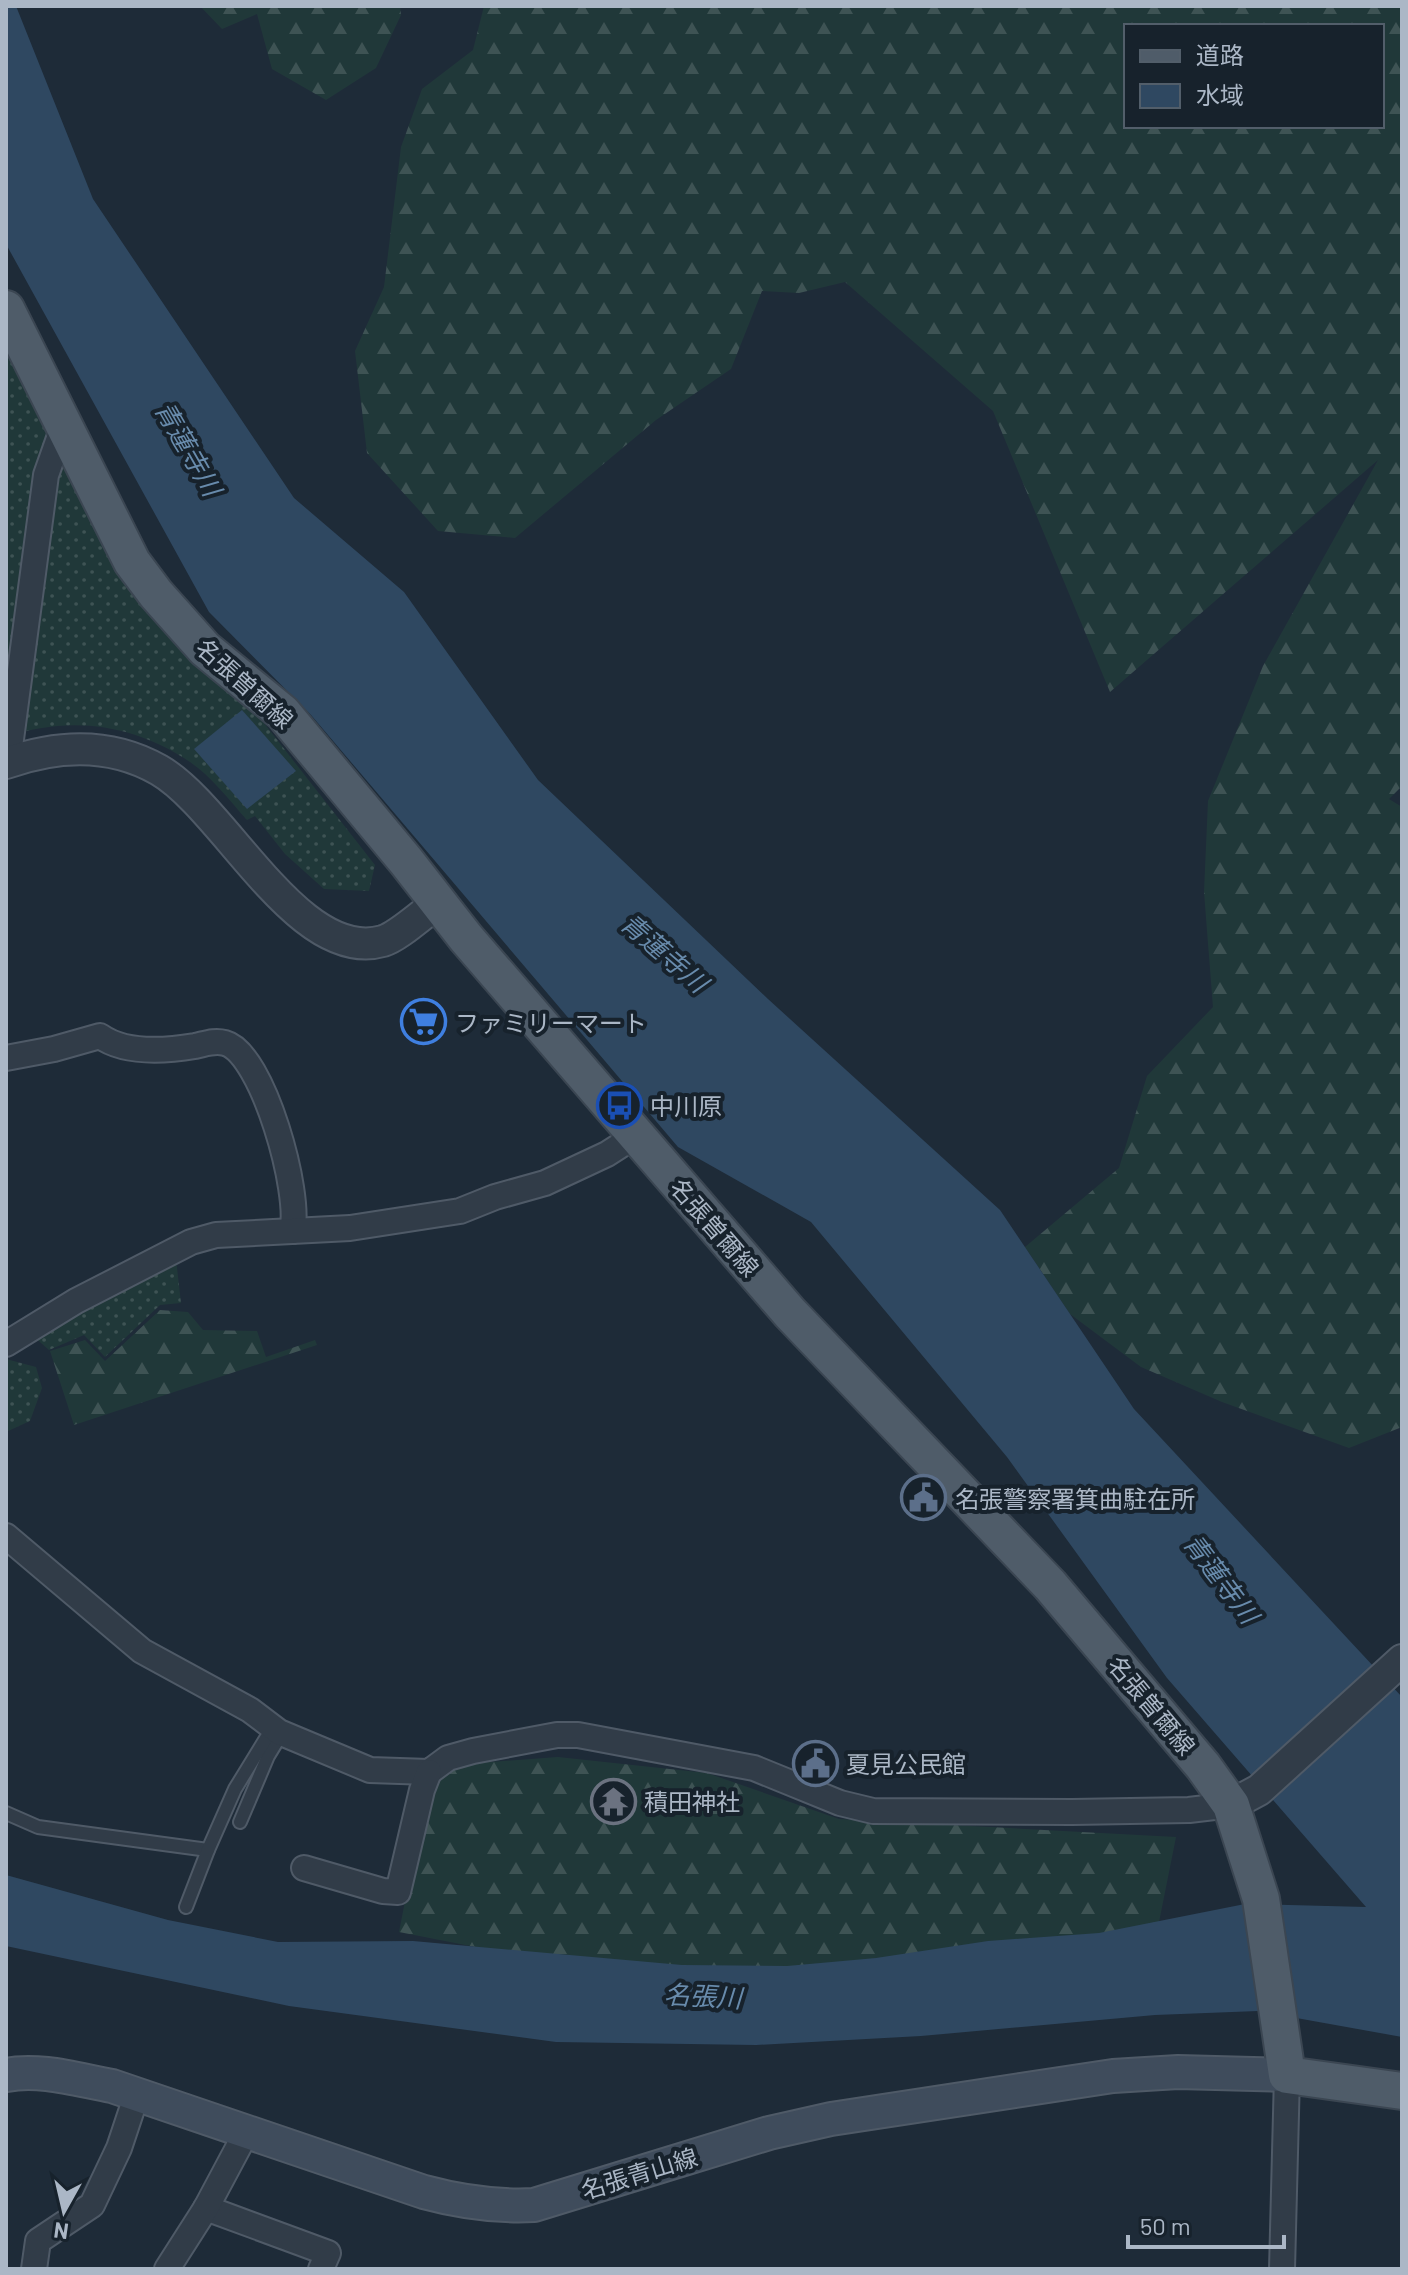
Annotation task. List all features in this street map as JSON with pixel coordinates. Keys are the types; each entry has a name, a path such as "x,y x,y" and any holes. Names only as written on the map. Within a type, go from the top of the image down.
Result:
{"main road":[{"name":"名張曽爾線","path":"6,309 132,562 156,594 205,649 283,713 438,903 790,1313 1050,1585 1156,1708 1245,1797 1287,2075"},
{"name":"名張青山線","path":"6,2075 18,2073 63,2077 137,2094 424,2192 463,2202 499,2206 534,2205 769,2133 831,2119 1129,2074 1287,2075"},
{"path":"1287,2075 1402,2091"}],"street":[{"path":"63,427 46,475 7,763 70,747 120,755 161,771 207,811 260,874 301,915 319,930 338,939 361,943 383,941 438,903"},
{"path":"6,1058 100,1036 108,1042 131,1049 181,1048 216,1041 234,1046 259,1086 285,1153 295,1219 292,1231"},
{"path":"6,1344 76,1301 191,1242 216,1235 350,1228 460,1211 545,1183 607,1154 635,1136"},
{"path":"6,1536 142,1651 250,1710 277,1730 370,1770 429,1772"},
{"path":"304,1868 383,1891 398,1892 429,1772 448,1758 557,1735 578,1735 754,1768 840,1803 873,1811 1189,1810 1245,1797 1402,1660"},
{"path":"1282,2269 1287,2075"},
{"path":"34,2269 38,2241 92,2205 119,2148 137,2094"},
{"path":"167,2269 206,2208 247,2131"},
{"path":"206,2208 328,2253 321,2269"}],"lane":[{"path":"240,1822 277,1730"},
{"path":"186,1907 235,1789 277,1730"},
{"path":"6,1813 38,1827 208,1850"}],"green space":[{"path":"200,6 400,6 401,15 376,68 326,100 272,69 257,14 222,29"},
{"path":"484,6 1402,6 1402,786 1389,799 1402,807 1402,1427 1349,1448 1222,1402 1141,1367 1070,1314 1025,1247 1119,1168 1147,1076 1213,1007 1204,892 1208,801 1263,666 1378,460 1110,692 993,411 845,282 799,293 762,291 731,369 656,420 515,538 438,531 367,453 355,351 384,287 401,147 422,89 473,50"},
{"path":"6,343 253,709 375,865 369,891 324,889 285,854 255,816 247,820 198,768 147,739 101,727 78,725 30,730 6,737"},
{"path":"176,1259 181,1303 160,1305 105,1357 84,1335 49,1350 32,1335"},
{"path":"160,1310 188,1312 203,1330 257,1331 266,1357 315,1340 317,1345 74,1425 50,1351 85,1340 105,1361"},
{"path":"6,1359 36,1367 42,1388 30,1421 6,1432"},
{"path":"558,1757 707,1773 839,1819 1176,1837 1158,1927 670,1985 399,1932 426,1794 449,1765"}],"water":[{"path":"6,6 16,6 93,199 294,498 404,592 538,780 768,999 1000,1210 1134,1409 1402,1697 1402,2037 1258,2011 1155,2015 921,2036 756,2045 556,2042 289,2006 6,1946 6,1875 168,1920 278,1942 413,1941 682,1965 787,1966 876,1958 988,1941 1099,1933 1245,1904 1366,1907 1167,1678 1007,1457 811,1222 678,1147 311,715 209,612 6,244"},
{"path":"242,710 296,771 247,809 194,749"}],"place":[{"name":"ファミリーマート","path":"424,1022"},
{"name":"中川原","path":"619,1105"},
{"name":"名張警察署箕曲駐在所","path":"924,1498"},
{"name":"夏見公民館","path":"815,1763"},
{"name":"積田神社","path":"613,1801"}],"water label":[{"name":"青蓮寺川","path":"189,448"},
{"name":"青蓮寺川","path":"665,952"},
{"name":"青蓮寺川","path":"1222,1578"},
{"name":"名張川","path":"703,1995"}]}
